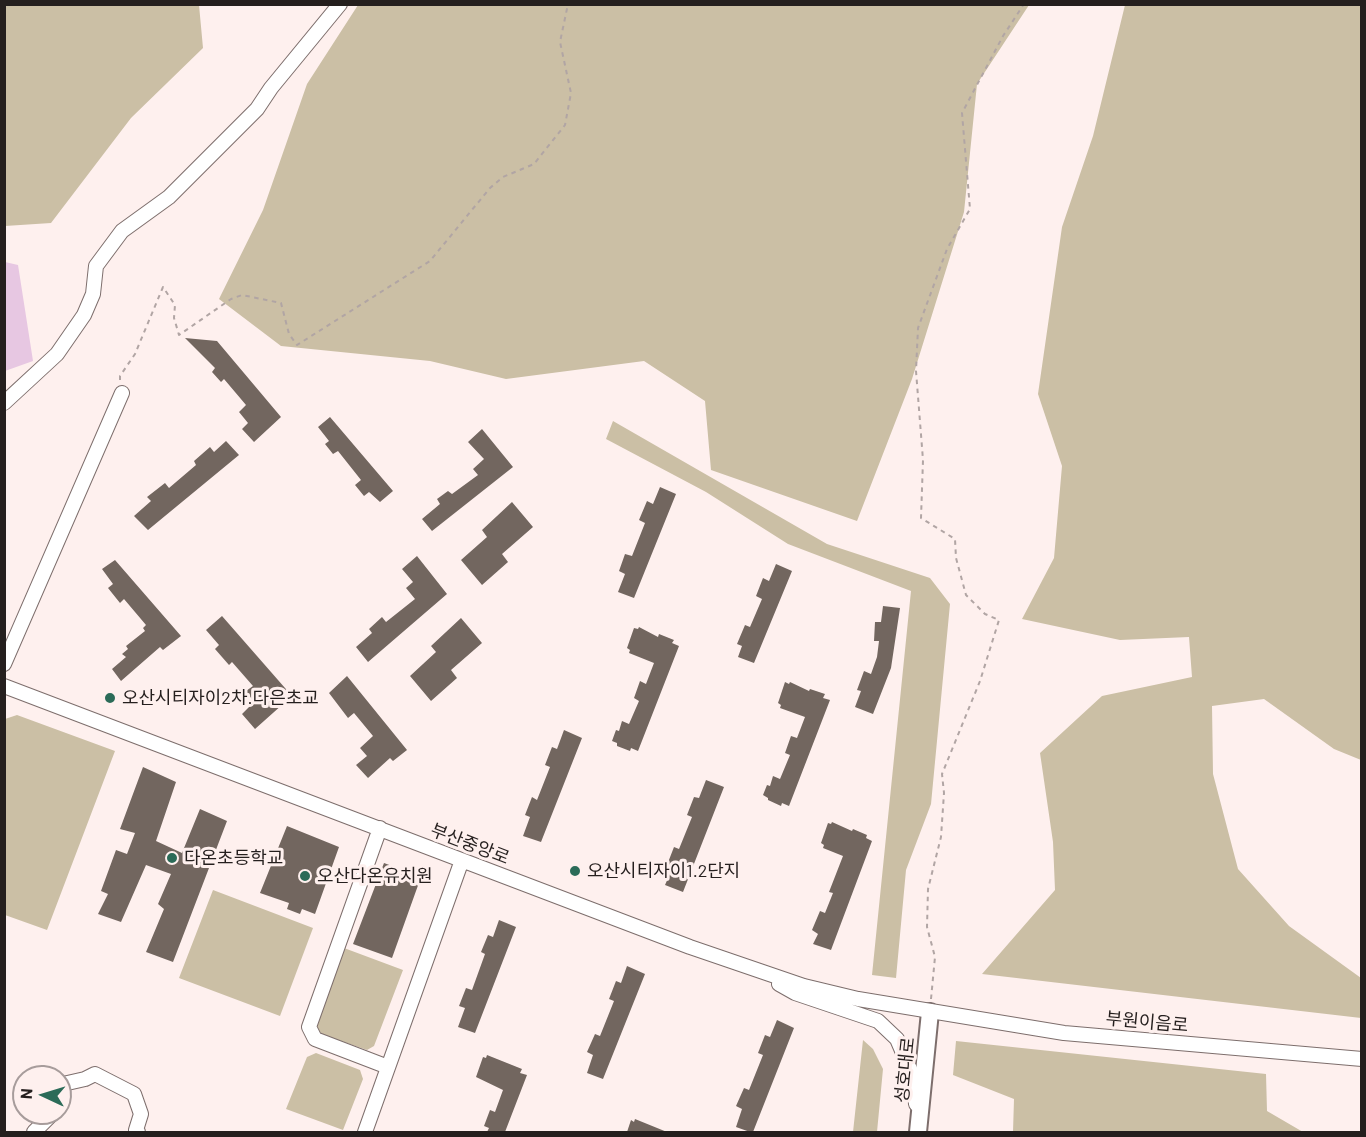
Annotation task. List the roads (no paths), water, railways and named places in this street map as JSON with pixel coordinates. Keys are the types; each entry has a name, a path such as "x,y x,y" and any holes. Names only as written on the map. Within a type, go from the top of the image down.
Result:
{"main road":[{"name":"성호대로","path":"918,1130 930,1012"}],"street":[{"path":"4,403 57,354 84,315 93,294 96,266 122,231 169,197 257,109 271,88 340,4"},
{"path":"4,664 122,393"},
{"name":"부산중앙로","path":"4,686 690,947 804,986 858,999 930,1012"},
{"path":"380,828 309,1027 315,1039 388,1067"},
{"path":"365,1132 462,860"},
{"path":"754,969 795,993 878,1021 897,1039 913,1076 918,1130"},
{"name":"부원이음로","path":"930,1012 1064,1034 1362,1059"},
{"path":"72,1082 95,1074 134,1094 141,1114 136,1130 138,1132"}],"place":[{"name":"오산시티자이2차.다은초교","path":"110,698"},
{"name":"다온초등학교","path":"172,858"},
{"name":"오산시티자이1.2단지","path":"575,871"},
{"name":"오산다온유치원","path":"305,876"}]}
